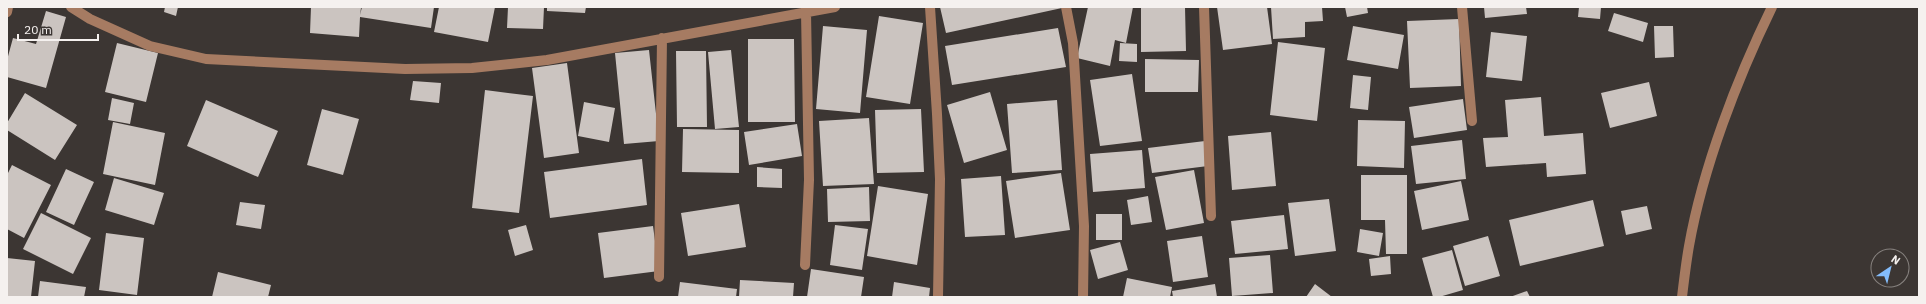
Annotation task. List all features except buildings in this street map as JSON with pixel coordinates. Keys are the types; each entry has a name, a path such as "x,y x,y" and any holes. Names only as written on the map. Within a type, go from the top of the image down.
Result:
{"street":[{"path":"7,12 8,7"},
{"path":"71,7 90,19 150,46 206,59 405,69 472,68 547,60 835,7"},
{"path":"930,7 940,179 938,297"},
{"path":"1066,7 1074,51 1084,226 1083,297"},
{"path":"1204,7 1211,216"},
{"path":"1462,7 1472,121"},
{"path":"1682,297 1689,245 1708,170 1749,54 1772,7"},
{"path":"805,265 809,180 806,12"},
{"path":"659,277 662,38"}]}
